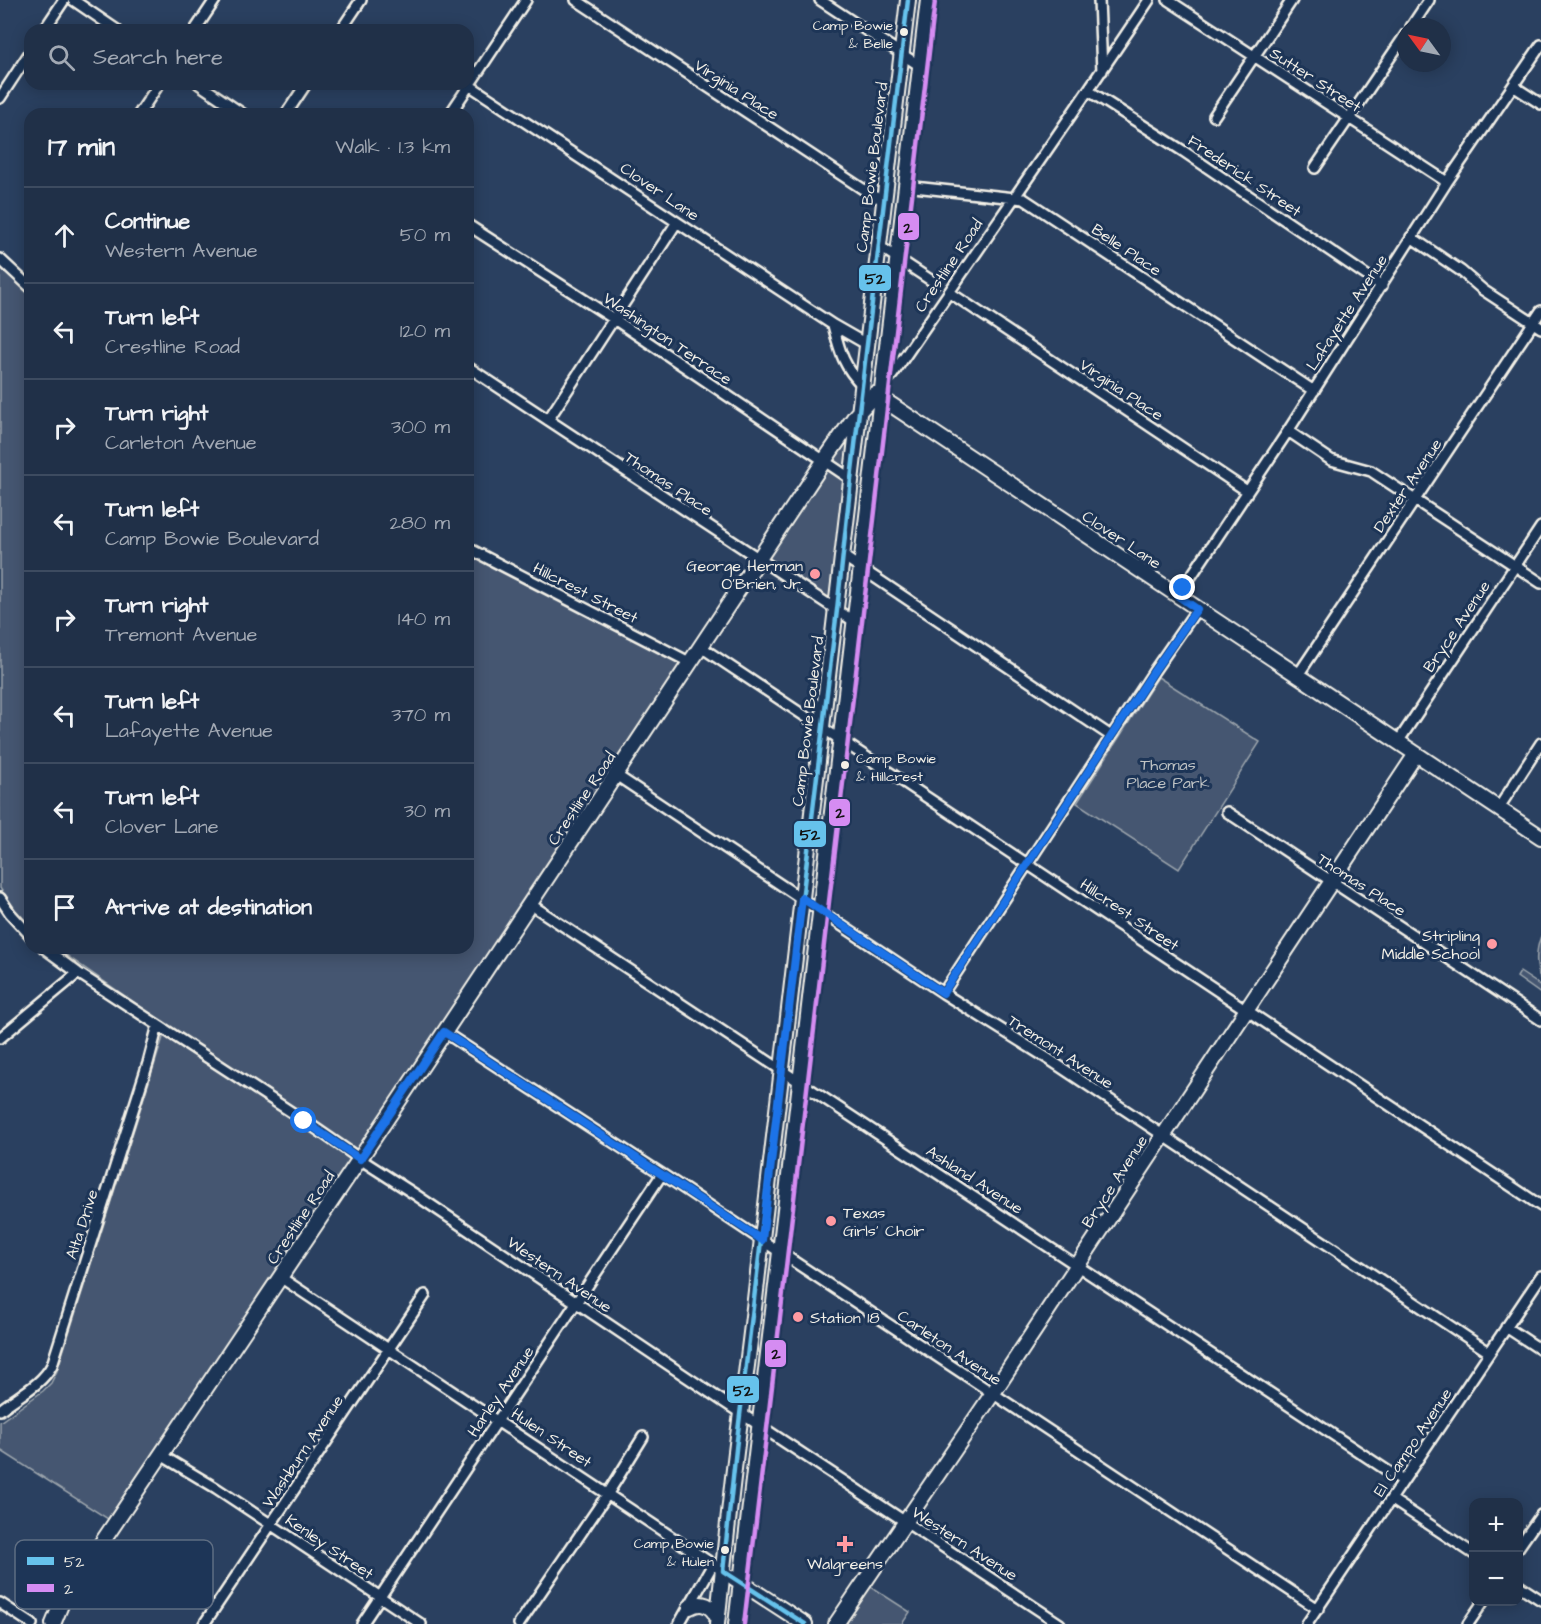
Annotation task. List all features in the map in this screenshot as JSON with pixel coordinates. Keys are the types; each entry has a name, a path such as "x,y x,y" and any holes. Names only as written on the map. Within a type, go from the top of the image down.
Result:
{"main road":[{"name":"Camp Bowie Boulevard","path":"717,1621 718,1567 741,1413 851,479 860,410 875,391 868,345 908,0"},
{"name":"Camp Bowie Boulevard","path":"736,1624 855,622 875,391 897,257 928,0"},
{"path":"884,198 905,191"},
{"name":"Clover Lane","path":"875,391 1197,609 1541,837"},
{"name":"Crestline Road","path":"104,1540 860,410"},
{"name":"Bryce Avenue","path":"836,1624 993,1393 1416,754"},
{"path":"752,1323 772,1325"},
{"name":"Hulen Street","path":"718,1567 806,1624"},
{"path":"690,1607 696,1603 709,1606 714,1611 717,1621"},
{"name":"Crestline Road","path":"53,1624 59,1609"}],"street":[{"path":"48,24 64,0"},
{"path":"73,0 108,24"},
{"path":"199,24 215,0"},
{"path":"345,24 361,0"},
{"path":"474,78 526,0"},
{"name":"Virginia Place","path":"576,0 875,197 884,198"},
{"path":"820,0 920,66"},
{"path":"1100,0 1102,71"},
{"name":"Crestline Road","path":"875,391 893,374 1089,91 1149,0"},
{"name":"Sutter Street","path":"1168,0 1447,182"},
{"path":"1214,116 1292,0"},
{"path":"1417,18 1429,0"},
{"name":"Lafayette Avenue","path":"1178,596 1314,391 1447,182 1541,45"},
{"path":"1315,168 1397,47"},
{"path":"0,98 24,61"},
{"path":"1513,86 1541,104"},
{"name":"Clover Lane","path":"474,88 833,325 868,345"},
{"path":"143,108 155,90"},
{"path":"208,90 234,108"},
{"path":"290,108 302,90"},
{"path":"454,108 466,90"},
{"name":"Frederick Street","path":"1089,91 1382,286"},
{"name":"Belle Place","path":"905,191 914,187 1024,199 1314,391"},
{"path":"548,420 677,222"},
{"name":"Washington Terrace","path":"474,229 851,479"},
{"path":"1411,237 1537,326"},
{"path":"879,246 935,283"},
{"path":"0,259 24,281"},
{"name":"Virginia Place","path":"949,292 1247,491"},
{"name":"Dexter Avenue","path":"1298,675 1537,326 1541,311"},
{"name":"Clover Lane","path":"833,325 844,363 851,374 875,391"},
{"name":"Thomas Place","path":"474,371 855,622"},
{"path":"1288,431 1331,460 1371,471 1541,583"},
{"name":"Bryce Avenue","path":"1398,742 1541,527"},
{"name":"Hillcrest Street","path":"474,551 691,663"},
{"path":"843,556 1111,736"},
{"path":"943,993 1197,609"},
{"name":"Hillcrest Street","path":"701,647 1541,1206"},
{"path":"1498,808 1541,743"},
{"name":"Tremont Avenue","path":"616,775 1490,1353"},
{"name":"Thomas Place","path":"1227,812 1541,1020"},
{"path":"0,898 24,928"},
{"name":"Ashland Avenue","path":"530,904 1403,1481"},
{"name":"Western Avenue","path":"52,954 1060,1624"},
{"path":"0,1038 78,973"},
{"name":"Alta Drive","path":"0,1410 41,1380 52,1365 158,1025"},
{"name":"Carleton Avenue","path":"444,1032 781,1252 1318,1609"},
{"name":"Harley Avenue","path":"362,1624 662,1174"},
{"name":"El Campo Avenue","path":"1307,1624 1541,1276"},
{"name":"Hulen Street","path":"280,1277 718,1567"},
{"name":"Washburn Avenue","path":"204,1624 425,1295"},
{"path":"1506,1327 1541,1350"},
{"path":"519,1624 643,1437"},
{"name":"Kenley Street","path":"161,1455 216,1488 421,1624"},
{"path":"1391,1499 1470,1552"},
{"path":"1523,1541 1541,1515"},
{"path":"679,1624 690,1607 693,1597 718,1567"},
{"path":"1523,1588 1541,1600"},
{"path":"0,1603 32,1624"},
{"path":"1468,1624 1480,1606"}],"green space":[{"path":"0,266 24,288 24,921 0,888"},
{"path":"851,433 831,602 766,558"},
{"path":"474,555 682,665 108,1519 0,1450 0,1422 43,1391 51,1383 57,1371 167,1025 65,954 474,954"},
{"name":"Thomas Place Park","path":"1158,677 1260,742 1179,869 1077,803"},
{"path":"1541,936 1541,981 1536,959"},
{"path":"1520,972 1541,986 1541,994 1517,977"},
{"path":"868,1585 910,1612 902,1624 843,1624"}],"transit line":[{"name":"52","path":"805,1624 723,1571 908,0"},
{"name":"2","path":"744,1624 935,1"}],"place":[{"name":"Camp Bowie & Belle","path":"904,32"},
{"name":"George Herman O'Brien, Jr.","path":"815,574"},
{"name":"Camp Bowie & Hillcrest","path":"845,765"},
{"name":"Stripling Middle School","path":"1492,944"},
{"name":"Texas Girls' Choir","path":"831,1221"},
{"name":"Station 18","path":"798,1317"},
{"name":"Walgreens","path":"845,1544"},
{"name":"Camp Bowie & Hulen","path":"725,1550"}],"route":[{"path":"304,1121 360,1159 444,1032 762,1240 802,898 943,993 1197,609 1178,596 1183,588"}]}
